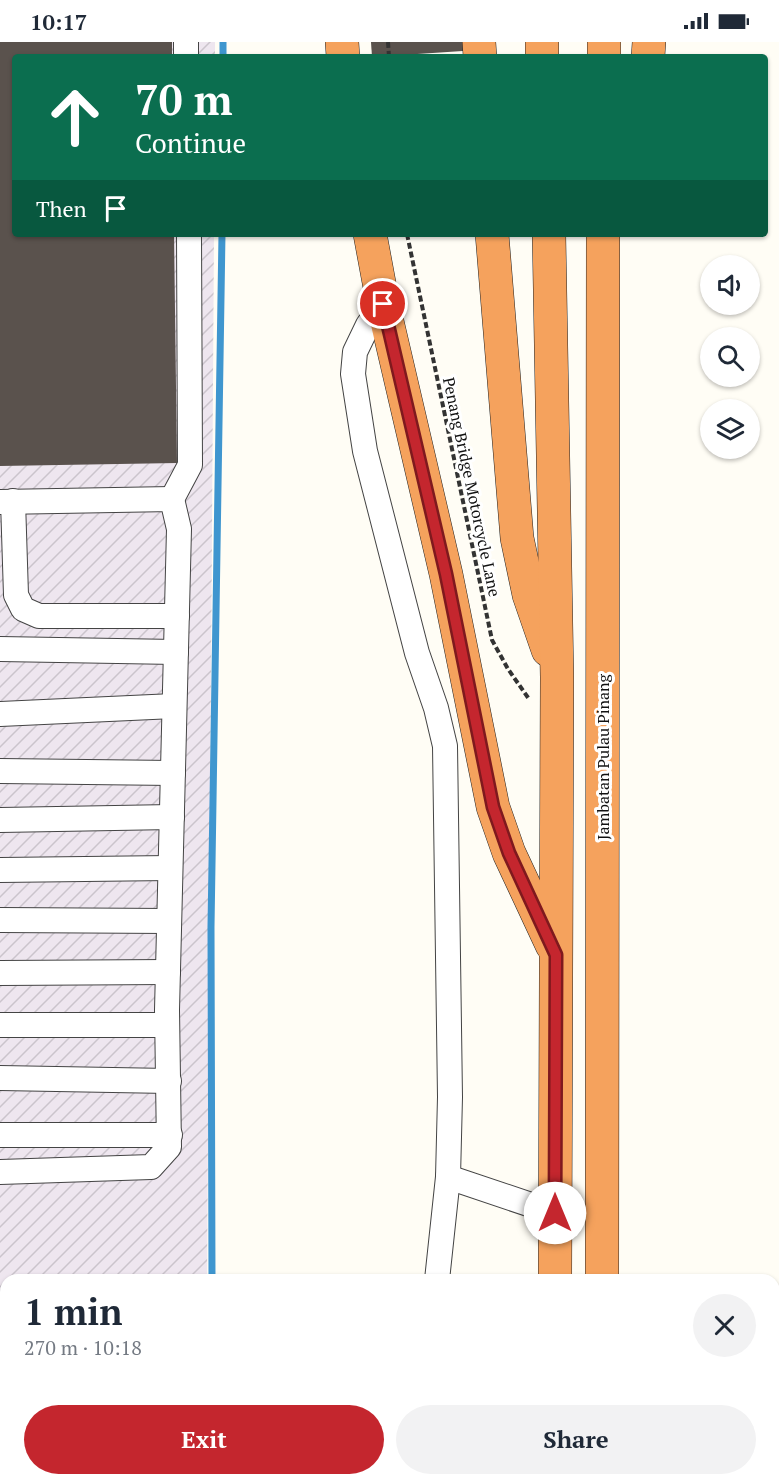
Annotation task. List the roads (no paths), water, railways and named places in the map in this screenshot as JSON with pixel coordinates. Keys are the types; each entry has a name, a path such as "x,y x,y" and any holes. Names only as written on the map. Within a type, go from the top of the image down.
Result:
{"highway":[{"path":"371,237 383,304 446,574 493,807 509,853 556,955"},
{"path":"492,237 518,538 529,595 557,677"},
{"path":"549,237 557,677 555,1274"},
{"name":"Jambatan Pulau Pinang","path":"602,1274 603,237"},
{"path":"602,316 621,237"}],"lane":[{"path":"0,1172 151,1167 169,1147 167,1025 179,530 172,499 190,465 192,441 189,237"},
{"path":"383,304 368,325 356,352 353,374 365,451 417,653 436,708 445,746 450,1097 448,1177 438,1274"},
{"path":"172,499 7,502 16,595 23,609 39,616 177,616"},
{"path":"0,649 176,652"},
{"path":"0,714 174,706"},
{"path":"0,771 173,772"},
{"path":"0,820 172,817"},
{"path":"0,870 170,868"},
{"path":"0,920 169,921"},
{"path":"0,973 168,972"},
{"path":"0,1025 167,1025"},
{"path":"0,1078 169,1081"},
{"path":"0,1135 170,1136"},
{"path":"448,1177 555,1213"}],"waterway":[{"path":"223,42 223,54"},
{"path":"212,1274 211,927 222,237"}]}
